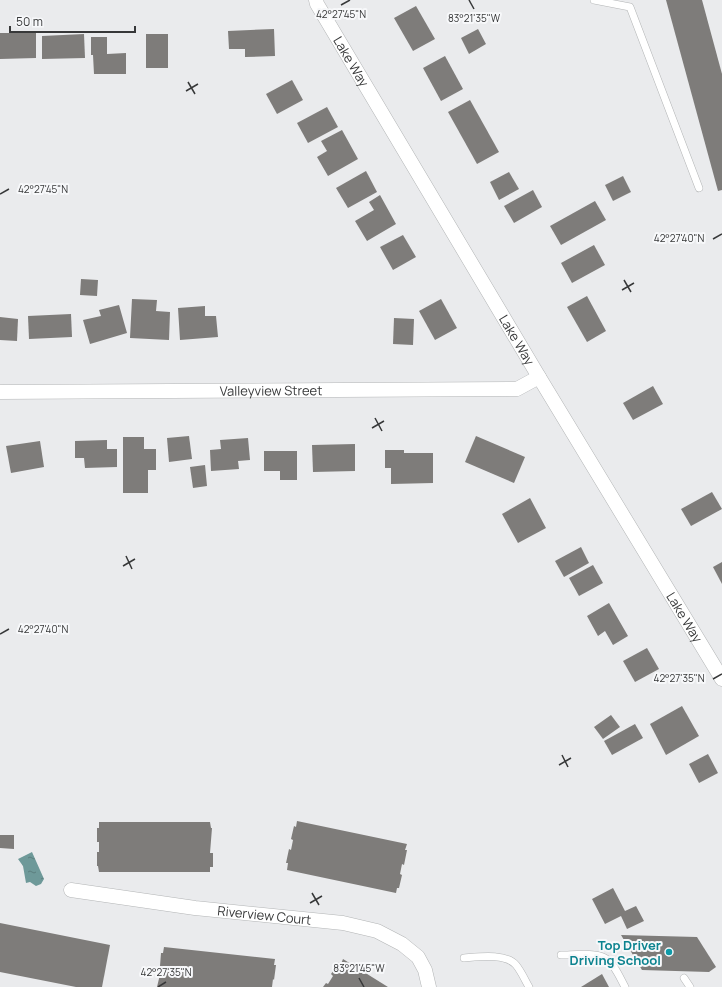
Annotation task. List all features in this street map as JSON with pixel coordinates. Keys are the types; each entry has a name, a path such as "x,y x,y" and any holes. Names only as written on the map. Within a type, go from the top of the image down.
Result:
{"street":[{"name":"Lake Way","path":"316,0 321,11 539,377 722,679"},
{"name":"Valleyview Street","path":"0,392 517,389 539,377"},
{"name":"Riverview Court","path":"71,890 195,908 343,923 377,931 402,944 418,957 425,970 429,987"}],"lane":[{"path":"594,0 630,7 699,188"},
{"path":"561,955 597,955 606,958 612,964 625,987"},
{"path":"464,958 502,957 509,959 516,965 529,987"},
{"path":"684,978 690,987"}],"water":[{"path":"32,852 44,879 41,884 36,886 30,882 26,883 23,866 18,859"}],"building":[{"path":"666,0 702,0 722,74 722,190 718,191"},
{"path":"416,6 435,39 413,51 394,18"},
{"path":"274,29 275,56 245,57 245,49 229,49 228,31"},
{"path":"478,29 486,44 469,54 461,38"},
{"path":"0,33 36,33 36,58 0,59"},
{"path":"84,34 85,58 42,59 42,36"},
{"path":"146,34 168,34 168,68 146,68"},
{"path":"91,37 107,37 107,54 126,53 126,74 94,74 93,55 91,55"},
{"path":"445,56 463,89 441,101 423,68"},
{"path":"292,80 303,100 277,114 266,94"},
{"path":"470,100 499,152 477,164 448,112"},
{"path":"327,107 338,127 308,143 297,123"},
{"path":"342,130 358,159 328,176 317,157 327,151 321,141"},
{"path":"366,171 377,192 348,208 336,188"},
{"path":"509,172 519,189 499,200 490,182"},
{"path":"623,176 631,192 613,201 605,185"},
{"path":"533,190 542,207 514,223 504,206"},
{"path":"380,195 396,224 367,241 355,221 374,210 369,202"},
{"path":"595,201 606,220 561,245 550,226"},
{"path":"403,235 416,257 393,270 380,247"},
{"path":"594,245 605,265 572,283 561,263"},
{"path":"81,279 98,280 97,296 80,295"},
{"path":"587,296 606,331 587,342 567,307"},
{"path":"132,299 157,300 156,311 170,312 169,340 130,338"},
{"path":"441,299 457,328 435,340 419,311"},
{"path":"119,305 127,333 90,344 83,320 101,316 99,310"},
{"path":"205,306 205,316 216,316 218,337 180,340 178,308"},
{"path":"71,314 72,337 29,339 28,316"},
{"path":"0,317 18,319 17,341 0,340"},
{"path":"394,318 414,319 413,345 393,344"},
{"path":"653,386 663,404 633,420 623,403"},
{"path":"189,436 192,459 169,462 167,438"},
{"path":"476,436 525,457 514,483 465,462"},
{"path":"123,437 144,437 144,449 156,449 156,470 148,470 148,493 123,493"},
{"path":"248,438 250,460 238,461 239,469 211,471 210,450 221,449 220,440"},
{"path":"107,440 107,449 117,449 117,467 85,468 84,458 75,458 75,441"},
{"path":"40,441 44,467 11,473 6,446"},
{"path":"355,444 355,471 313,472 312,445"},
{"path":"385,450 404,450 404,453 433,453 433,483 391,484 391,468 385,468"},
{"path":"264,451 297,451 297,480 280,480 280,471 264,471"},
{"path":"205,465 207,486 193,488 190,467"},
{"path":"712,492 722,509 691,526 681,509"},
{"path":"530,498 546,528 518,543 502,514"},
{"path":"581,547 589,563 564,577 555,561"},
{"path":"722,562 722,584 713,567"},
{"path":"593,565 603,583 579,596 569,578"},
{"path":"609,603 628,636 613,645 605,631 598,636 587,616"},
{"path":"647,648 659,669 635,682 623,661"},
{"path":"682,706 699,736 666,755 650,724"},
{"path":"611,715 620,727 603,739 594,727"},
{"path":"635,724 643,738 612,755 604,741"},
{"path":"708,754 718,773 699,783 689,764"},
{"path":"297,821 407,844 404,865 402,864 400,874 402,875 399,888 397,888 396,893 287,870 288,863 286,863 289,849 291,850 293,840 291,839 294,826 296,827"},
{"path":"99,822 210,822 212,828 210,853 213,853 213,867 210,867 210,872 99,872 97,866 99,842 97,842 97,828 99,828"},
{"path":"0,835 14,835 14,849 0,848"},
{"path":"613,888 625,911 636,906 644,921 627,929 621,916 605,924 592,899"},
{"path":"0,923 110,945 102,987 76,987 0,972"},
{"name":"Top Driver Driving School","path":"621,935 697,937 716,967 709,972 642,970"},
{"path":"164,947 275,959 274,965 276,965 272,987 157,987 162,966 160,966 161,953 163,953"},
{"path":"343,959 388,987 323,987 326,983 328,984 333,976 331,974 339,962 341,964"},
{"path":"602,974 609,987 581,987"}],"place":[{"name":"Top Driver Driving School","path":"669,952"}]}
